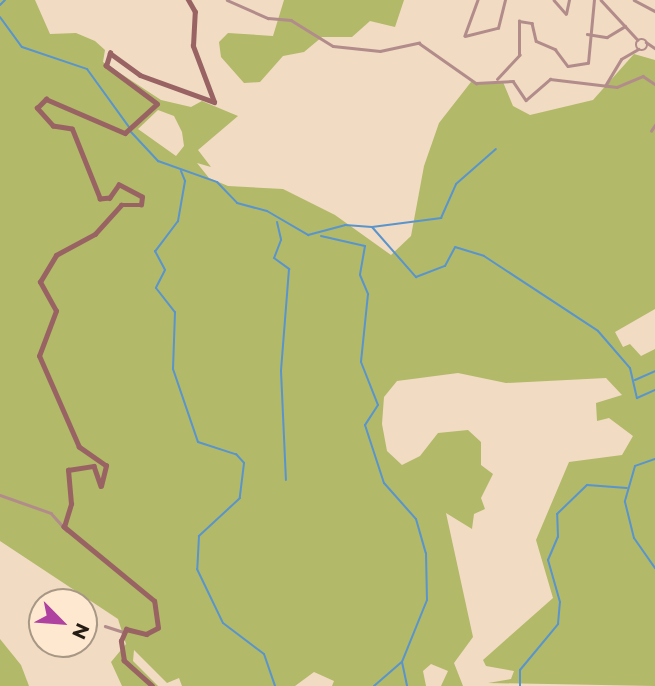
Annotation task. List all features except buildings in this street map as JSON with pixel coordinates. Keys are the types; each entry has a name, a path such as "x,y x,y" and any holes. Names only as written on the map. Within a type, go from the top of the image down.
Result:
{"street":[{"path":"67,531 68,470 94,466 101,486 106,466 79,447 61,413 62,398 40,360 39,344 56,311 40,282 65,245 95,234 121,205 138,207 143,201 124,185 107,200 100,199 80,140 71,127 53,126 37,103 46,99 125,134 157,104 106,66 107,54 140,75 207,103 216,100 193,46 195,12 188,0"},
{"path":"227,0 268,18 291,20 328,45 380,51 419,43 438,52 476,83 496,79 513,81 526,100 550,79 605,86 643,76 655,84"},
{"path":"478,0 465,36 498,28 506,0"},
{"path":"554,0 566,13 569,0"},
{"path":"496,79 519,55 514,31 519,21 532,23 536,41 555,49 572,68 588,63 587,34 595,20 594,0"},
{"path":"601,0 638,40 646,41 655,48"},
{"path":"634,0 655,11"},
{"path":"587,34 607,37 625,26"},
{"path":"638,40 638,49"},
{"path":"605,86 621,59 638,49 646,48 646,41"},
{"path":"651,131 655,125"},
{"path":"0,495 51,513 67,531 154,601 158,628 122,632 105,626"},
{"path":"122,632 124,661 152,686"}],"green space":[{"path":"0,0 35,0 50,34 76,33 95,41 105,50 103,62 161,100 191,107 202,101 238,116 198,150 211,167 197,163 209,178 228,186 283,189 335,215 391,255 411,236 424,166 439,123 471,82 503,82 513,106 530,115 593,100 634,54 655,60 655,309 615,332 623,347 630,344 641,356 655,349 655,686 488,683 511,679 514,671 486,666 483,660 553,598 536,540 569,462 622,455 633,436 609,418 597,421 596,403 622,395 606,378 506,383 458,373 397,381 384,397 382,424 387,451 402,465 420,456 438,433 468,430 481,442 481,465 493,474 481,498 485,509 474,514 472,529 446,513 473,637 454,663 463,686 441,686 448,671 431,664 423,671 426,686 332,686 334,681 314,672 295,686 182,686 179,678 167,683 134,650 133,661 158,686 122,686 111,662 126,644 118,619 98,606 98,588 71,588 0,541","holes":["158,110 174,116 182,132 184,146 176,156 138,129"]},
{"path":"284,0 404,0 395,27 370,21 352,37 322,37 304,52 283,56 260,82 244,83 221,57 219,42 228,33 273,36"},
{"path":"0,639 21,665 29,686 0,686"}],"waterway":[{"path":"0,5 5,0"},
{"path":"0,17 22,47 87,69 129,127"},
{"path":"131,132 158,161 217,182 237,203 267,211 308,235 345,225 372,227 416,277 445,266 455,247 484,256 598,331 630,368 637,398 655,390"},
{"path":"372,227 441,218 456,184 496,149"},
{"path":"181,171 185,181 178,221 155,251 165,270 156,288 175,312 173,369 198,442 236,454 244,463 240,498 199,536 197,569 223,623 264,654 275,686"},
{"path":"277,222 281,240 274,258 289,269 281,371 286,480"},
{"path":"321,236 365,246 360,275 368,294 361,362 378,405 365,425 384,483 416,519 426,553 427,600 402,662 407,686"},
{"path":"635,380 655,371"},
{"path":"655,459 635,466 625,502 634,538 655,568"},
{"path":"520,686 520,670 558,624 560,602 548,560 558,537 557,514 587,485 627,488"},
{"path":"374,686 402,662"}]}
